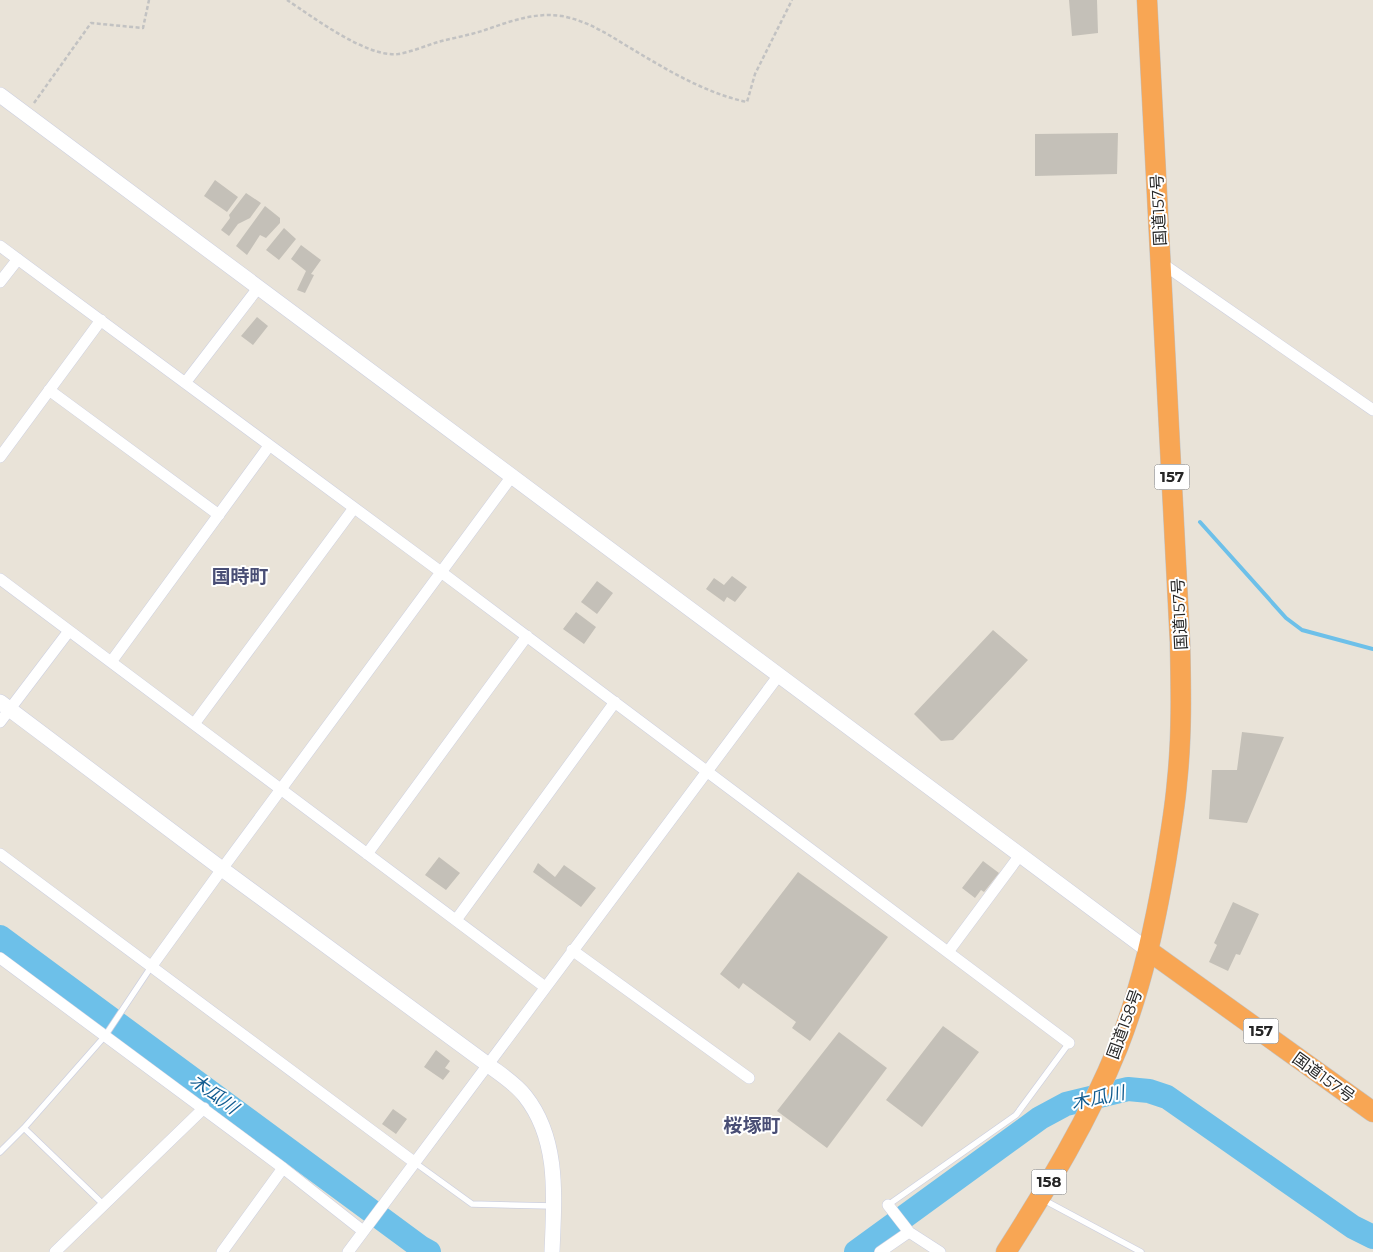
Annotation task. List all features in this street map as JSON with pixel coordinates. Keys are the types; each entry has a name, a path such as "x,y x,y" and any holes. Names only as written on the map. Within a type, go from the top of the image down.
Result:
{"highway":[{"name":"国道157号","path":"1147,0 1180,642 1181,718 1177,783 1149,951 1373,1112"},
{"name":"国道158号","path":"1006,1252 1040,1198 1090,1110 1118,1046 1149,951"}],"street":[{"path":"0,95 1149,951"},
{"path":"0,246 527,636 1069,1043"},
{"path":"0,282 18,259"},
{"path":"1160,262 1373,410"},
{"path":"185,383 258,288"},
{"path":"0,458 101,320"},
{"path":"49,390 219,515"},
{"path":"111,662 270,446"},
{"path":"151,967 280,789 512,476"},
{"path":"194,724 354,508"},
{"path":"0,580 545,987"},
{"path":"0,722 5,706 69,631"},
{"path":"367,854 527,636"},
{"path":"348,1252 779,675"},
{"path":"456,920 615,702"},
{"path":"5,706 487,1064 524,1095 537,1114 545,1131 551,1154 554,1206 552,1252"},
{"path":"0,854 414,1162"},
{"path":"948,952 1020,855"},
{"path":"572,950 749,1078"},
{"path":"2,964 107,1032 363,1231"},
{"path":"55,1252 204,1108"},
{"path":"222,1252 283,1168"},
{"path":"890,1208 906,1229 940,1252"},
{"path":"880,1252 906,1229"}],"lane":[{"path":"0,1152 24,1128 107,1032 151,967"},
{"path":"890,1208 1016,1115 1069,1043"},
{"path":"24,1128 104,1205"},
{"path":"414,1162 472,1204 554,1206"},
{"path":"1040,1198 1141,1252"}],"path":[{"path":"26,114 91,24 143,28 149,0"},
{"path":"287,0 350,40 383,53 397,54 474,34 521,17 540,15 561,16 579,20 601,30 688,80 734,99 747,102 755,74 792,0"}],"building":[{"path":"1069,0 1097,0 1098,33 1072,36"},
{"path":"1118,133 1117,174 1035,176 1035,134"},
{"path":"215,180 238,197 227,212 204,196"},
{"path":"246,193 261,203 250,218 238,224 229,236 221,230 230,218 229,215"},
{"path":"265,206 280,218 280,223 266,238 260,235 247,255 236,246"},
{"path":"284,228 296,239 279,260 266,250"},
{"path":"301,245 321,260 311,274 314,275 305,293 297,290 306,271 291,259"},
{"path":"257,317 268,326 253,345 241,336"},
{"path":"732,576 747,587 735,602 727,597 724,602 706,589 714,578 724,585"},
{"path":"597,581 613,593 597,614 581,602"},
{"path":"576,612 596,627 584,644 563,629"},
{"path":"993,630 1028,660 953,740 941,741 914,714"},
{"path":"1242,732 1284,737 1247,823 1209,819 1212,770 1237,770"},
{"path":"439,857 460,873 446,890 425,875"},
{"path":"983,861 999,873 984,892 981,890 975,898 962,888"},
{"path":"538,863 555,877 564,865 596,888 581,907 533,872"},
{"path":"798,872 888,937 810,1041 792,1028 796,1022 743,983 739,989 720,974"},
{"path":"1233,902 1259,914 1240,955 1236,954 1228,971 1209,962 1217,945 1214,943"},
{"path":"943,1026 979,1052 922,1127 886,1100"},
{"path":"839,1032 887,1068 827,1148 777,1111"},
{"path":"436,1050 450,1061 445,1068 450,1071 443,1080 424,1067"},
{"path":"393,1109 407,1119 396,1134 382,1124"}],"waterway":[{"path":"1200,522 1286,618 1302,630 1373,649"},
{"name":"木瓜川","path":"0,937 429,1252"},
{"name":"木瓜川","path":"856,1252 1040,1118 1066,1104 1128,1089 1149,1091 1167,1097 1353,1227 1373,1237"}],"district":[{"name":"国時町","path":"240,576"},
{"name":"桜塚町","path":"752,1125"}]}
